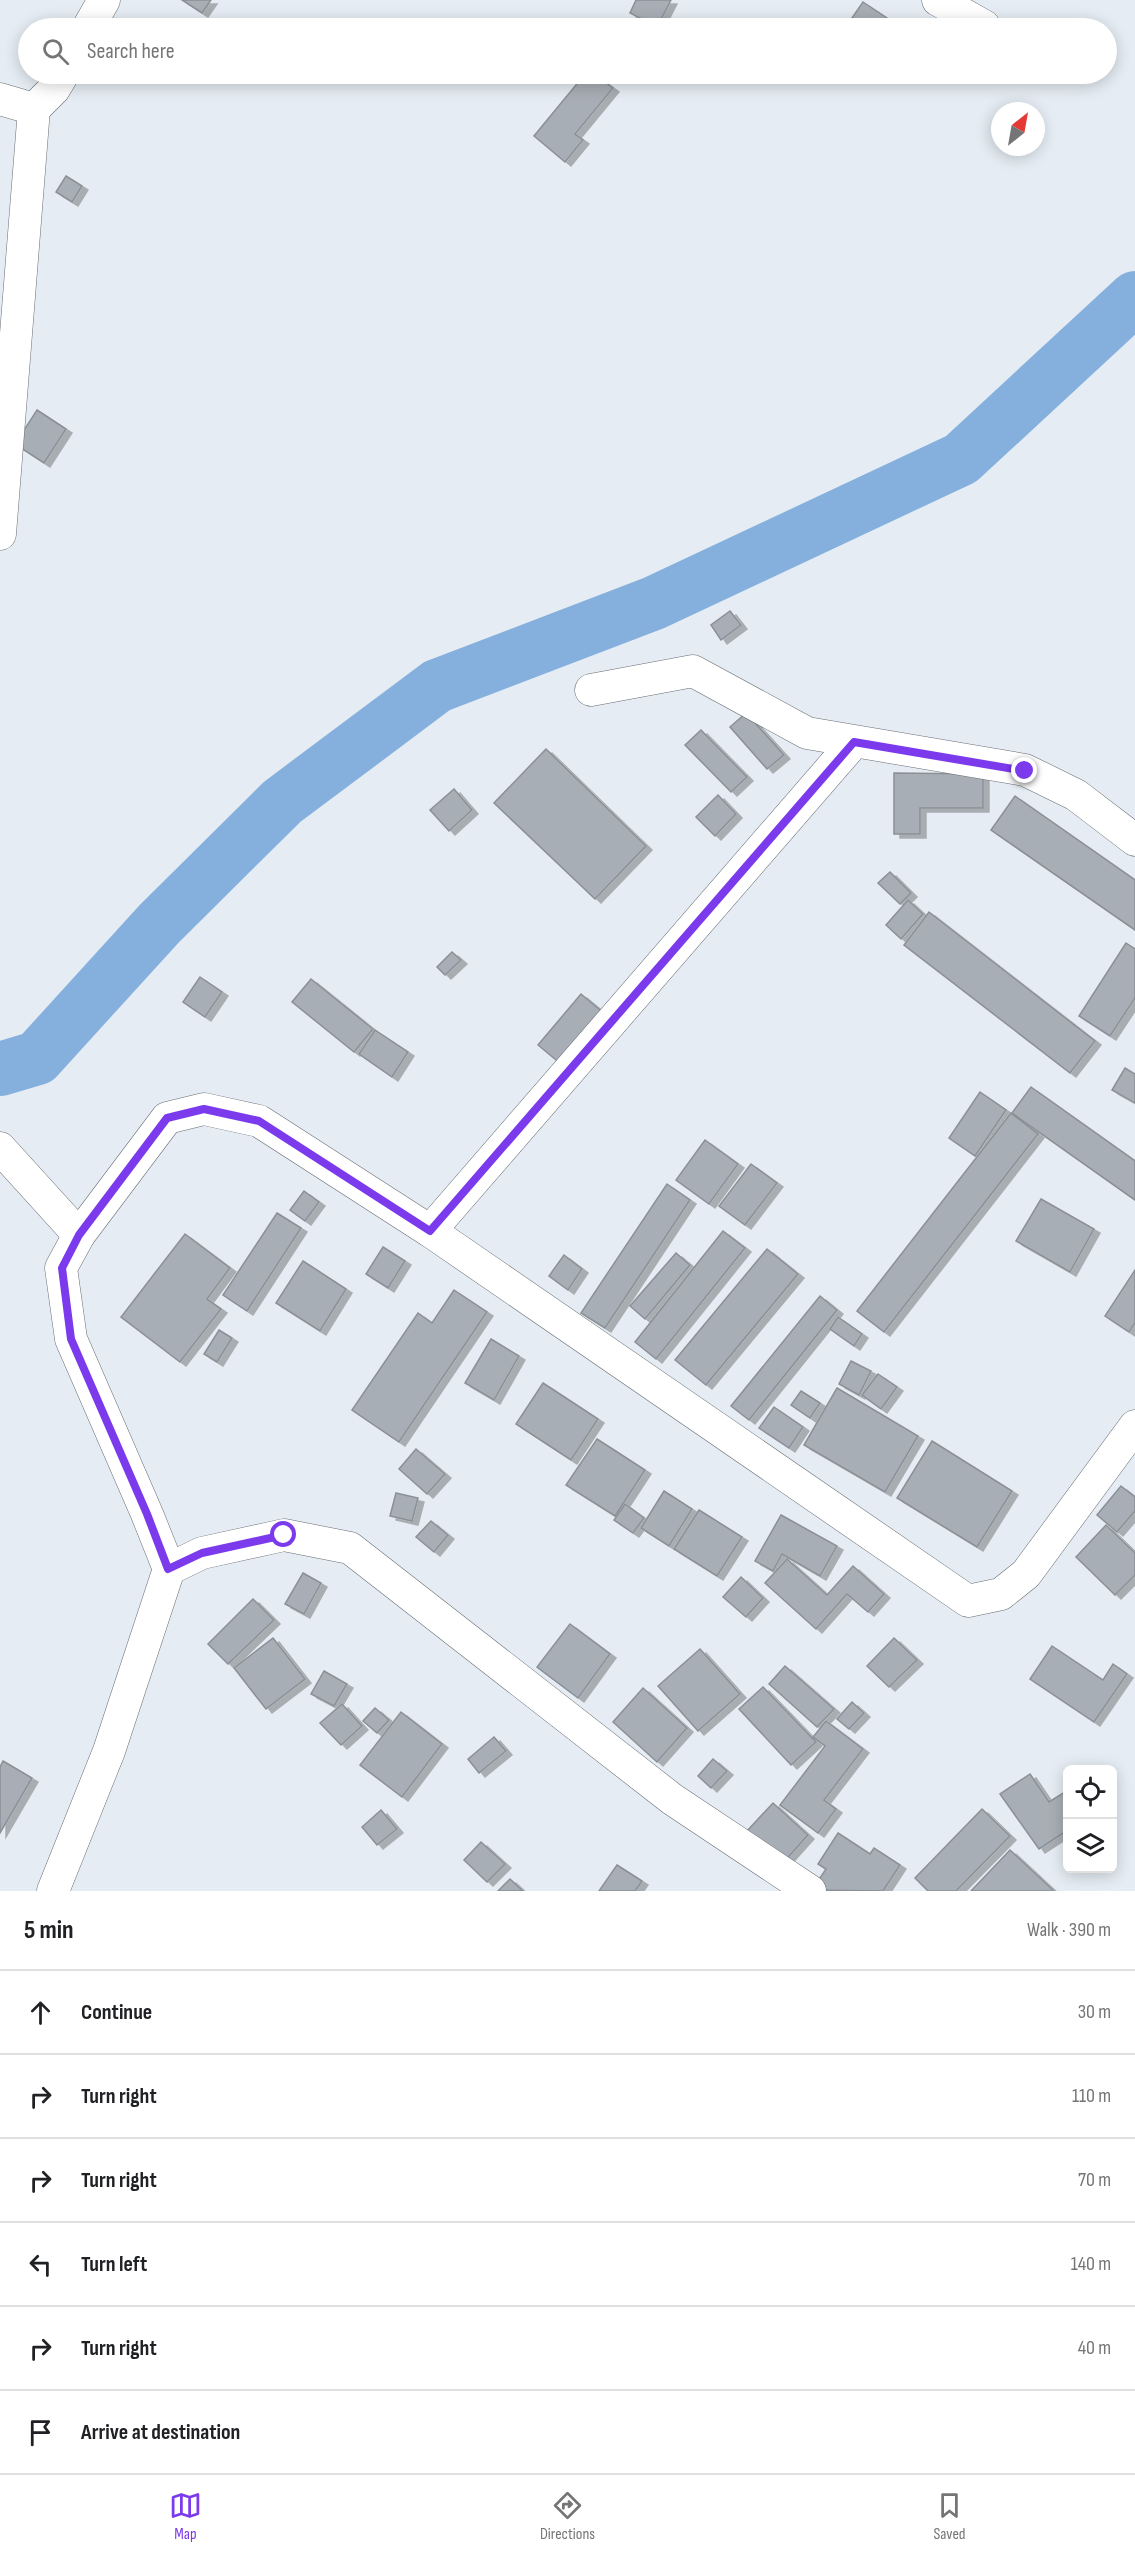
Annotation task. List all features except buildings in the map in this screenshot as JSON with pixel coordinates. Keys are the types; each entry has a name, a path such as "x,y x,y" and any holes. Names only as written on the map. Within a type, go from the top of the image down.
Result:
{"street":[{"path":"94,18 104,0"},
{"path":"938,0 970,18"},
{"path":"0,534 34,109 57,84"},
{"path":"0,99 34,109"},
{"path":"591,690 693,671 807,733 1025,771 1076,795 1135,840"},
{"path":"430,1231 854,742"},
{"path":"53,1891 109,1751 168,1569 147,1514 71,1339 62,1268 79,1235 167,1118 204,1109 259,1121 430,1231 968,1601 1001,1594 1026,1574 1135,1426"},
{"path":"0,1148 79,1235"},
{"path":"168,1569 202,1553 284,1535 350,1548 672,1799 810,1891"}],"waterway":[{"path":"0,1069 37,1058 159,924 282,802 437,686 654,603 961,459 1135,298"}],"route":[{"path":"284,1535 202,1553 168,1569 147,1514 71,1339 62,1268 79,1235 167,1118 204,1109 259,1121 430,1231 854,742 1025,771"}]}
